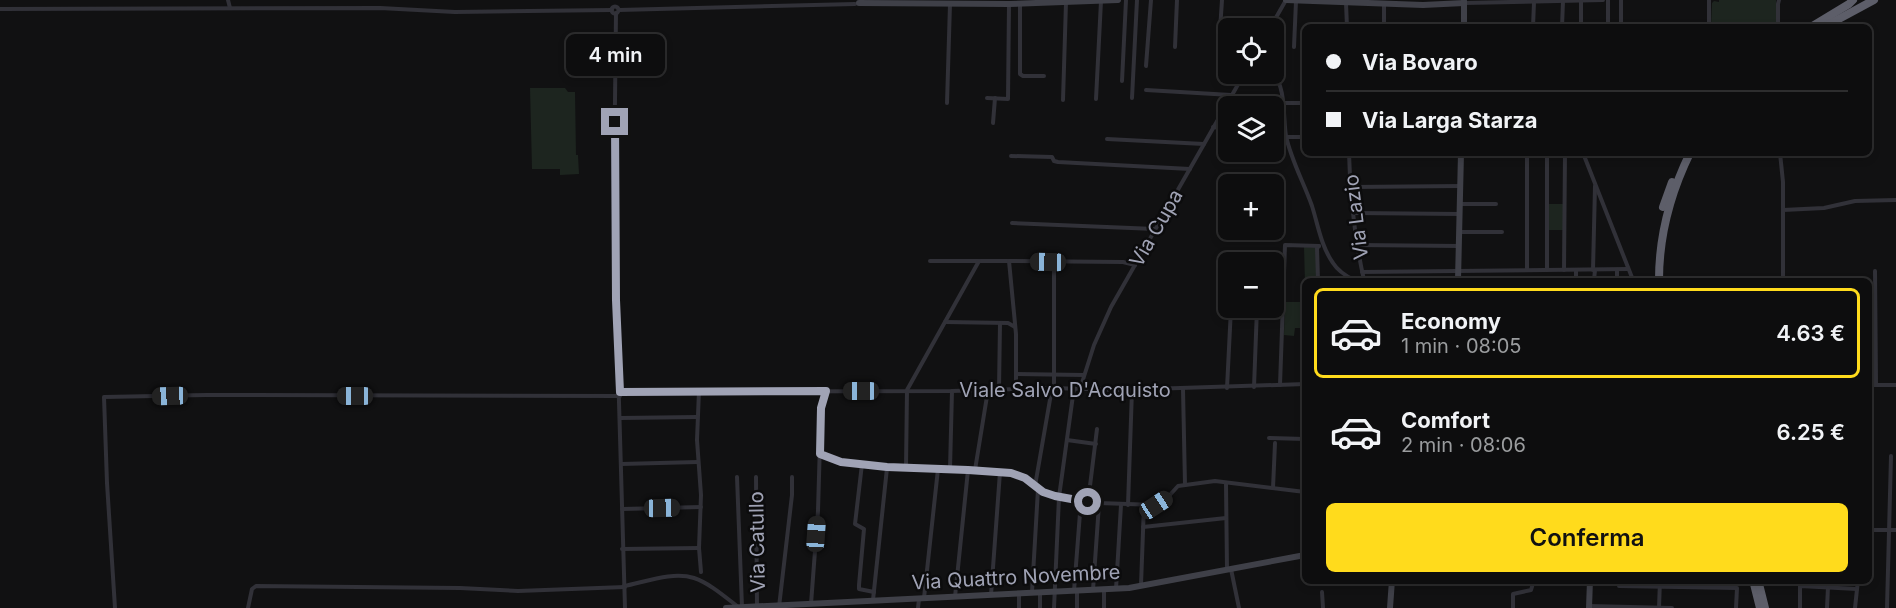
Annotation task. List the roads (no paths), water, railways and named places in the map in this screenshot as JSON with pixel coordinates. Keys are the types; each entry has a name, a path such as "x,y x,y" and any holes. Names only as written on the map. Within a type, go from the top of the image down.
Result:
{"highway":[{"path":"1817,24 1853,0"},
{"path":"1820,24 1871,1"},
{"path":"1829,24 1871,1"},
{"path":"1654,278 1660,218 1667,193 1684,156"},
{"path":"1659,278 1665,217 1689,156"},
{"path":"1754,584 1760,608"},
{"path":"1759,584 1767,608"}],"street":[{"path":"228,0 230,8"},
{"path":"616,0 614,187 625,608"},
{"path":"881,0 897,4"},
{"path":"0,9 380,8 455,12 844,4 856,1 897,4 1020,4 1048,1 1118,0"},
{"path":"1122,81 1126,0"},
{"path":"1132,98 1137,0"},
{"path":"1146,66 1151,0"},
{"path":"1175,47 1177,0"},
{"path":"1221,18 1222,0"},
{"path":"1276,18 1286,0 1384,4 1603,0"},
{"path":"1608,0 1608,24"},
{"path":"1621,0 1621,24"},
{"path":"1709,0 1709,24"},
{"path":"1778,24 1779,0"},
{"path":"1096,99 1101,1"},
{"path":"1294,46 1296,1"},
{"path":"1464,1 1464,24"},
{"path":"1562,24 1563,1"},
{"path":"1581,1 1581,24"},
{"path":"1063,100 1066,2"},
{"path":"1345,2 1347,24"},
{"path":"1533,24 1534,2"},
{"path":"987,98 1008,99 1011,3"},
{"path":"947,103 950,4"},
{"path":"1020,4 1020,74 1044,76"},
{"path":"1384,4 1384,24"},
{"name":"Via Cupa","path":"1054,608 1059,497 1077,388 1102,326 1238,84"},
{"path":"1146,90 1231,95"},
{"path":"993,123 995,99"},
{"path":"1284,103 1302,103"},
{"path":"1284,120 1286,137 1312,205 1321,245 1318,278"},
{"path":"1213,127 1218,128"},
{"path":"1286,137 1302,137"},
{"path":"1107,139 1204,144"},
{"path":"1011,156 1052,157 1058,162 1190,169"},
{"name":"Via Lazio","path":"1349,156 1354,213 1364,278"},
{"path":"1458,278 1461,156"},
{"path":"1527,156 1527,270"},
{"path":"1547,156 1547,270"},
{"path":"1564,156 1564,270"},
{"path":"1584,156 1632,278"},
{"path":"1780,156 1783,182 1783,278"},
{"path":"1351,187 1461,186"},
{"path":"1594,278 1595,186"},
{"path":"1783,210 1824,208 1855,201 1896,200"},
{"path":"1460,204 1496,204"},
{"path":"1354,213 1460,214"},
{"path":"1012,224 1156,229"},
{"path":"1460,232 1502,232"},
{"path":"1280,385 1285,245 1321,245"},
{"path":"1321,245 1340,271 1351,278"},
{"path":"1358,245 1459,246"},
{"path":"930,261 1123,262 1135,265"},
{"path":"906,468 907,390 979,261"},
{"path":"1009,261 1016,327 1016,389"},
{"path":"1048,262 1054,268"},
{"path":"1040,608 1036,592 1037,487 1053,388 1054,268 1059,262"},
{"path":"1362,272 1628,269"},
{"path":"1576,270 1576,278"},
{"path":"1617,270 1617,278"},
{"path":"1875,271 1876,386"},
{"path":"1008,323 1015,318"},
{"path":"1227,388 1230,318"},
{"path":"1254,387 1257,318"},
{"path":"945,322 1008,323 1016,327"},
{"path":"999,389 1000,323"},
{"path":"1016,374 1084,375"},
{"name":"Viale Salvo D'Acquisto","path":"115,608 104,397 952,391 1053,388 1132,390 1302,384"},
{"path":"1872,385 1896,385"},
{"path":"1183,389 1185,485"},
{"path":"975,470 988,390"},
{"path":"1128,505 1132,390"},
{"path":"699,391 701,572"},
{"path":"813,605 821,408 826,391"},
{"path":"950,469 952,391"},
{"path":"620,418 698,417"},
{"path":"1088,502 1097,429"},
{"path":"1269,438 1302,439"},
{"path":"1067,440 1096,444"},
{"path":"1273,488 1275,443"},
{"path":"820,454 841,462 887,467 1011,473 1025,478 1043,492 1059,497 1121,505 1156,505 1178,486 1215,481 1302,492"},
{"path":"1887,608 1893,530 1892,456"},
{"path":"621,464 698,462"},
{"path":"862,464 855,524 864,529 859,589 874,592"},
{"path":"873,601 887,467"},
{"path":"918,608 922,598 938,469"},
{"path":"955,597 968,470"},
{"path":"991,595 1000,472"},
{"path":"737,477 740,608"},
{"name":"Via Catullo","path":"756,477 757,607"},
{"path":"779,607 792,477"},
{"path":"1226,484 1229,570 1239,608"},
{"path":"1077,608 1081,500"},
{"path":"1093,590 1099,503"},
{"path":"1116,588 1121,505"},
{"path":"1141,586 1144,505"},
{"path":"622,509 700,507"},
{"path":"1143,527 1226,518"},
{"path":"1872,530 1893,530"},
{"path":"622,549 699,548"},
{"name":"Via Quattro Novembre","path":"726,608 852,605 873,601 1141,586 1302,556"},
{"path":"248,608 252,588 256,586 460,588 508,591 624,586 685,576 701,581 740,608"},
{"path":"1390,608 1392,584"},
{"path":"1513,608 1513,594 1531,590 1533,584"},
{"path":"1590,584 1589,607 1672,608"},
{"path":"1856,608 1858,584"},
{"path":"1619,586 1737,588 1736,608"},
{"path":"1800,608 1800,586 1857,589"},
{"path":"1659,608 1660,587"},
{"path":"1827,608 1828,587"},
{"path":"1104,589 1104,608"},
{"path":"1322,592 1323,608"},
{"path":"1019,593 1019,608"}]}
